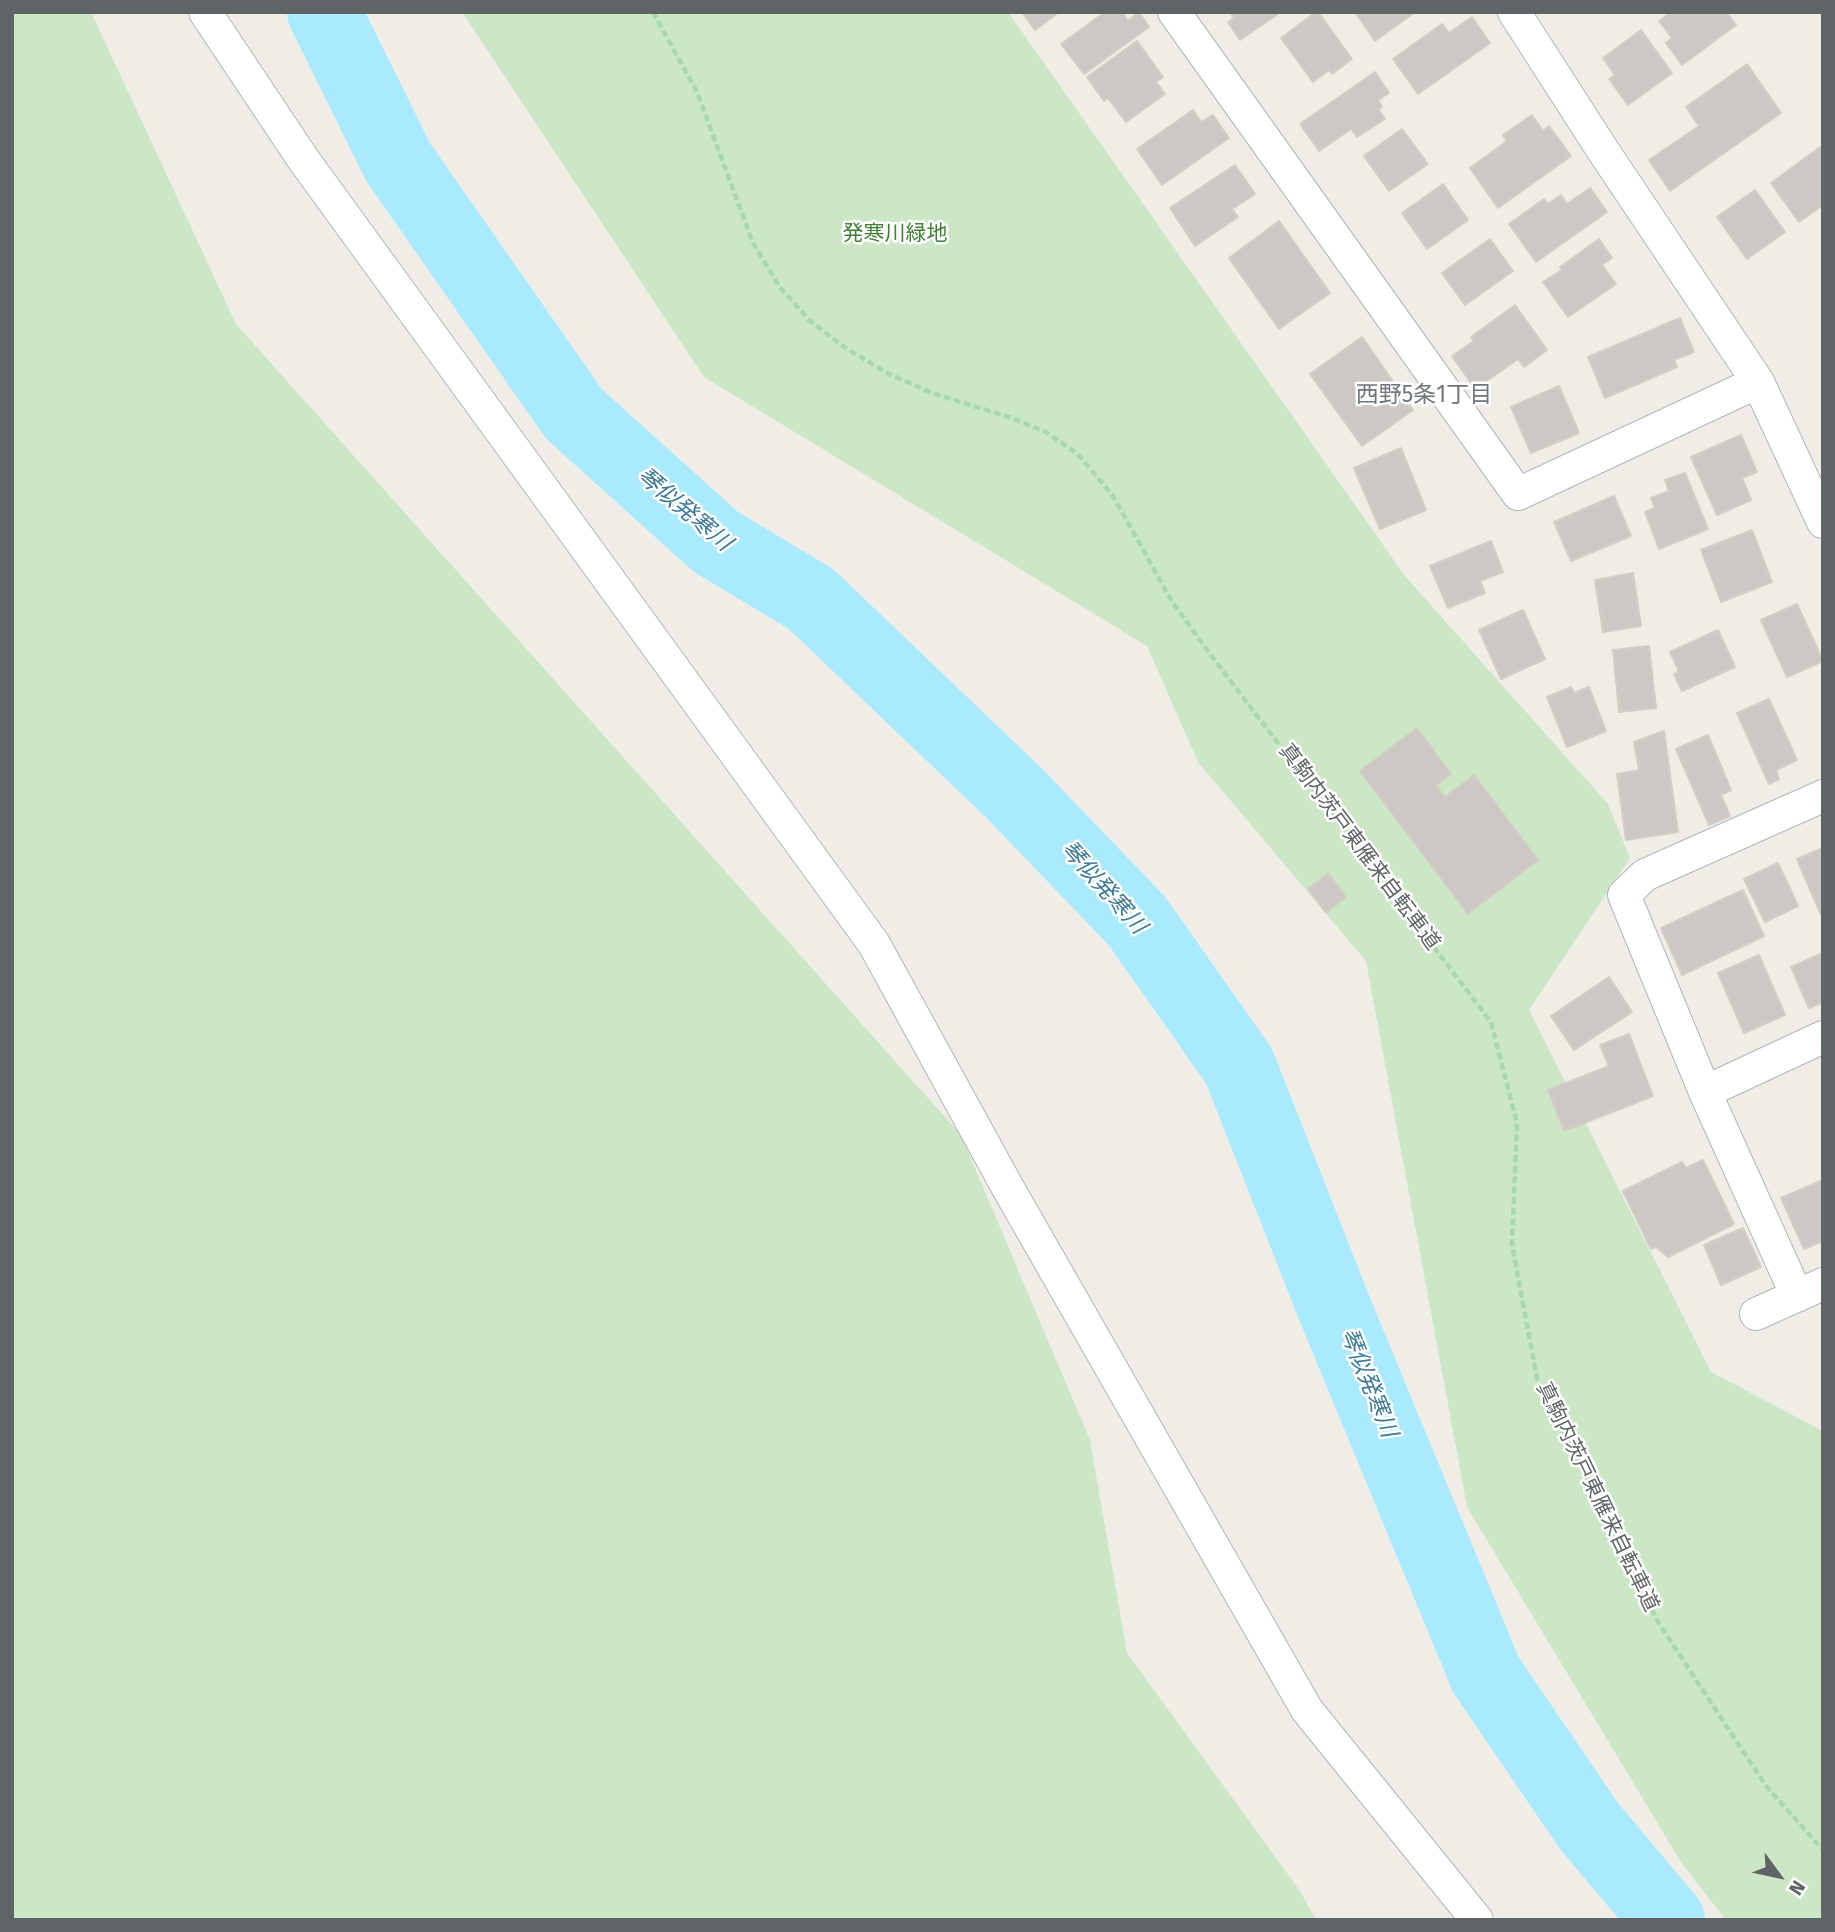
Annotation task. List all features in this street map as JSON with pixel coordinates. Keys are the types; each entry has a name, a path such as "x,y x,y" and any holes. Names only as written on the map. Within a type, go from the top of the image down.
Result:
{"street":[{"path":"205,12 303,159 874,944 1015,1200 1307,1710 1477,1920"},
{"path":"1174,12 1518,494 1758,382"},
{"path":"1514,12 1758,382 1823,522"},
{"path":"1756,1314 1810,1290 1704,1092 1624,895 1645,875 1823,796"},
{"path":"1704,1092 1823,1037"}],"path":[{"name":"真駒内茨戸東雁来自転車道","path":"653,12 697,93 752,243 779,286 809,320 844,347 891,375 935,394 1009,417 1046,432 1078,454 1112,496 1171,600 1213,658 1491,1022 1517,1123 1512,1245 1537,1378 1658,1622 1766,1786 1823,1850"}],"green space":[{"path":"12,12 91,12 236,324 961,1135 1090,1440 1127,1653 1300,1891 1316,1920 12,1920"},
{"name":"発寒川緑地","path":"462,12 1008,12 1405,576 1608,804 1630,858 1529,1010 1711,1372 1823,1431 1823,1920 1726,1920 1681,1862 1467,1507 1366,961 1198,762 1147,646 704,377"}],"building":[{"path":"1022,12 1059,12 1035,30"},
{"path":"1105,12 1122,12 1128,21 1139,12 1149,27 1084,74 1061,44"},
{"path":"1230,12 1281,12 1240,40 1228,22 1234,18"},
{"path":"1316,12 1352,59 1332,74 1329,70 1313,82 1281,38"},
{"path":"1355,12 1415,12 1375,41"},
{"path":"1671,12 1726,12 1736,25 1682,65 1666,43 1672,38 1659,21"},
{"path":"1472,17 1490,43 1418,94 1393,59 1442,24 1449,33"},
{"path":"1641,30 1672,73 1628,105 1609,79 1615,75 1603,58"},
{"path":"1137,41 1163,77 1156,82 1165,94 1126,122 1108,98 1104,101 1087,77"},
{"path":"1747,64 1781,113 1670,191 1649,160 1699,126 1686,107"},
{"path":"1375,72 1389,93 1378,100 1382,107 1378,109 1385,119 1357,137 1351,129 1319,151 1300,124"},
{"path":"1193,110 1201,122 1213,115 1229,138 1162,185 1137,149"},
{"path":"1532,115 1543,131 1549,126 1571,156 1498,208 1470,168 1507,141 1503,135"},
{"path":"1402,129 1428,164 1389,191 1364,156"},
{"path":"1823,145 1823,205 1799,222 1771,183"},
{"path":"1235,165 1255,194 1232,209 1238,217 1195,246 1170,208"},
{"path":"1443,184 1468,220 1427,249 1402,213"},
{"path":"1590,188 1607,212 1536,262 1509,224 1544,199 1548,204 1561,195 1567,204"},
{"path":"1755,190 1785,232 1747,259 1717,217"},
{"path":"1279,221 1330,293 1279,329 1229,258"},
{"path":"1490,239 1513,271 1465,305 1442,273"},
{"path":"1599,239 1612,258 1602,265 1616,284 1568,317 1543,282"},
{"path":"1515,305 1547,350 1524,367 1518,359 1475,389 1452,356 1474,341 1471,337"},
{"path":"1680,318 1694,352 1674,360 1677,367 1605,398 1588,357"},
{"path":"1362,337 1413,410 1362,446 1310,374"},
{"path":"1559,386 1579,433 1531,453 1511,407"},
{"path":"1741,435 1757,472 1742,478 1751,500 1717,515 1691,457"},
{"path":"1401,448 1426,510 1380,529 1354,468"},
{"path":"1685,473 1708,529 1659,549 1645,512 1655,508 1651,498 1669,491 1665,480"},
{"path":"1614,496 1631,536 1571,561 1554,522"},
{"path":"1752,530 1772,582 1721,602 1701,550"},
{"path":"1491,541 1503,572 1480,581 1485,593 1448,608 1430,566"},
{"path":"1633,573 1641,626 1603,632 1595,580"},
{"path":"1797,604 1823,661 1787,677 1761,620"},
{"path":"1523,610 1545,659 1501,679 1479,630"},
{"path":"1718,630 1735,667 1682,691 1674,674 1679,671 1670,652"},
{"path":"1649,646 1656,708 1619,712 1613,650"},
{"path":"1571,687 1574,693 1589,687 1606,731 1567,747 1547,697"},
{"path":"1769,699 1797,760 1776,770 1779,779 1769,784 1737,713"},
{"path":"1417,728 1451,774 1436,786 1445,797 1474,775 1538,860 1468,914 1360,771"},
{"path":"1664,731 1678,832 1626,840 1617,774 1639,770 1634,742"},
{"path":"1708,735 1731,790 1721,795 1730,816 1709,825 1676,749"},
{"path":"1823,848 1823,914 1821,915 1797,859"},
{"path":"1778,863 1798,906 1765,922 1744,879"},
{"path":"1328,873 1346,897 1326,913 1308,889"},
{"path":"1743,890 1764,936 1682,975 1661,928"},
{"path":"1823,953 1823,1002 1809,1008 1791,967"},
{"path":"1759,955 1785,1015 1744,1033 1718,973"},
{"path":"1609,977 1632,1012 1574,1050 1551,1016"},
{"path":"1629,1034 1653,1096 1564,1131 1548,1090 1609,1066 1600,1045"},
{"path":"1703,1160 1734,1224 1668,1257 1656,1247 1651,1249 1623,1191 1682,1162 1686,1168"},
{"path":"1823,1180 1823,1241 1804,1249 1781,1198"},
{"path":"1743,1228 1761,1267 1721,1285 1704,1245"}],"waterway":[{"name":"琴似発寒川","path":"324,12 398,162 574,414 716,542 811,599 1014,793 1137,921 1239,1066 1335,1310 1486,1675 1589,1826 1668,1920"}],"district":[{"name":"西野5条1丁目","path":"1424,396"}]}
